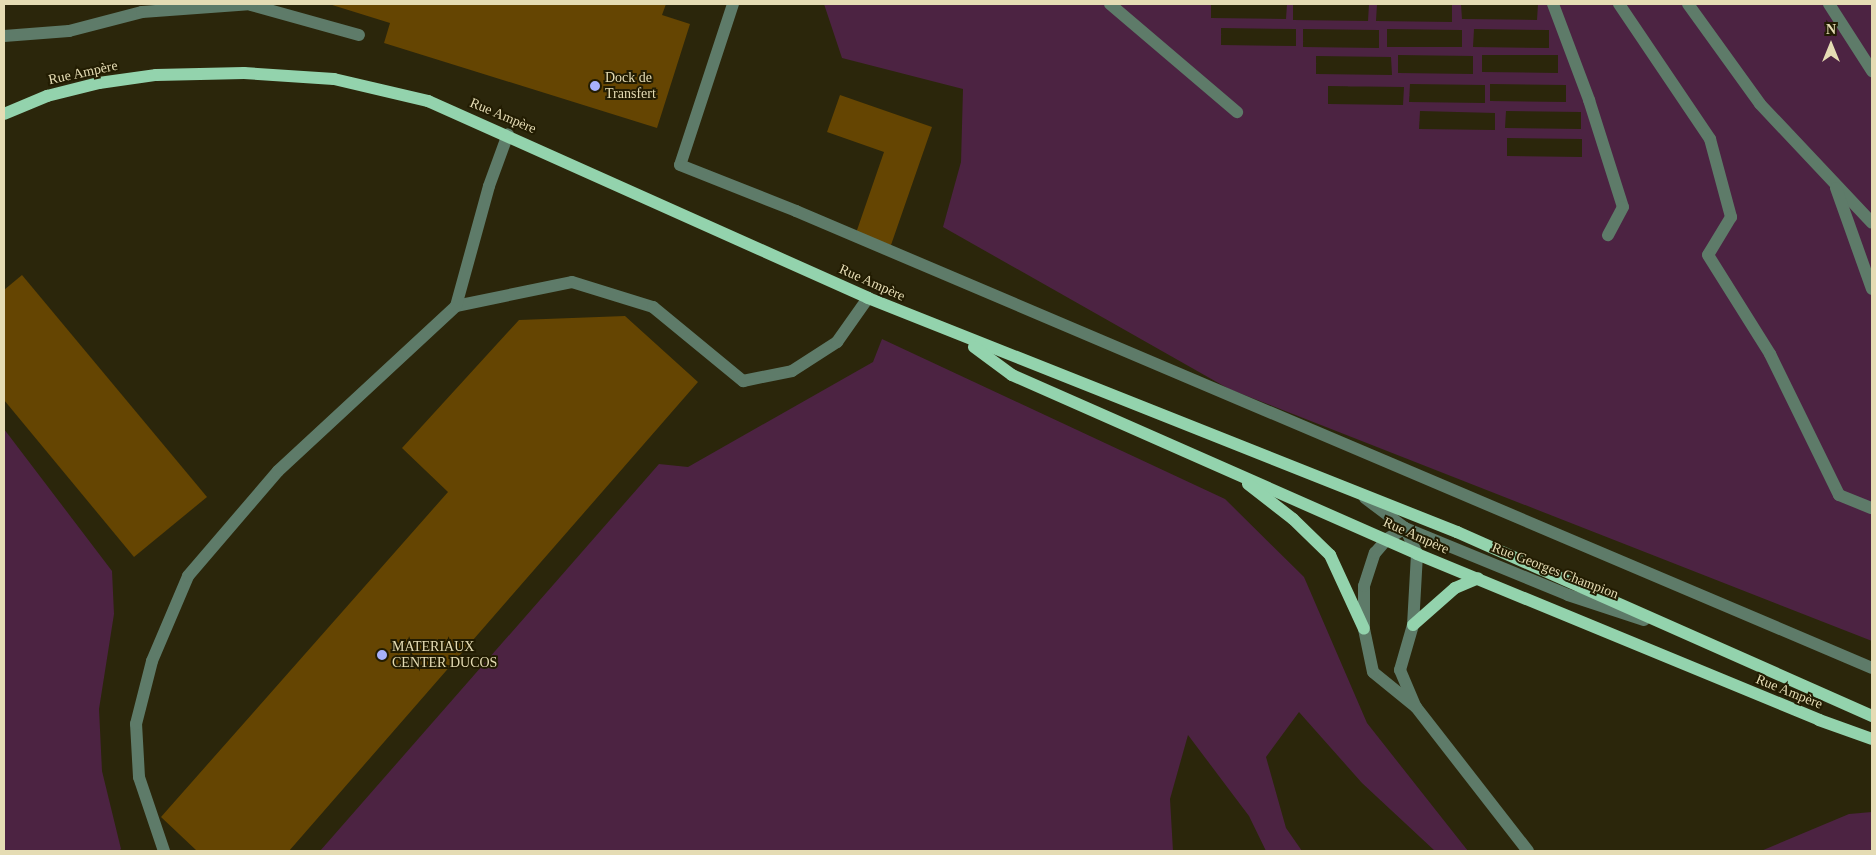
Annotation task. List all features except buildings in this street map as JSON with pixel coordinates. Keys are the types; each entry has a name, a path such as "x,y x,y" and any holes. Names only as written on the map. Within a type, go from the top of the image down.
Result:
{"main road":[{"name":"Rue Ampère","path":"4,114 47,96 98,83 156,75 244,73 334,79 418,99 508,134 868,298 1355,491 1696,637 1872,716"},
{"name":"Rue Ampère","path":"960,336 1012,375 1387,539 1417,554 1818,720 1872,739"},
{"path":"1230,471 1293,519 1330,555 1364,629"},
{"path":"1413,625 1455,588 1478,578"}],"street":[{"path":"4,36 69,31 142,12 251,4 359,35"},
{"path":"733,4 680,165 796,211 1872,668"},
{"path":"1110,4 1237,112"},
{"path":"1553,4 1589,100 1622,207 1608,234"},
{"path":"1619,4 1710,139 1731,217 1708,255 1770,354 1839,495 1872,508"},
{"path":"1688,4 1760,104 1872,223"},
{"path":"1829,4 1872,72"},
{"path":"456,306 489,186 508,134"},
{"path":"1834,183 1872,289"},
{"path":"164,851 139,778 136,724 152,661 188,576 278,471 456,306 572,282 652,307 742,381 792,371 830,347 837,342 868,298"},
{"name":"Rue Georges Champion","path":"1355,491 1405,528 1568,595 1696,637"},
{"name":"Rue Georges Champion","path":"1405,528 1387,539 1375,553 1364,586 1364,629 1373,672 1416,707 1528,851"},
{"name":"Rue Georges Champion","path":"1405,528 1417,554 1413,625 1400,670 1416,707"}],"shaded area":[{"path":"824,4 1211,4 1211,18 1286,19 1287,4 1293,4 1293,20 1368,21 1369,4 1377,4 1376,21 1452,22 1452,4 1461,4 1462,19 1537,20 1538,4 1872,4 1872,641 1229,389 943,227 961,162 963,89 842,58","holes":["1221,28 1296,29 1296,46 1221,45","1303,29 1379,30 1379,48 1303,47","1387,29 1462,30 1462,47 1387,47","1474,29 1549,30 1549,48 1473,47","1398,55 1473,56 1473,74 1398,73","1482,55 1558,55 1558,73 1482,72","1316,56 1391,57 1392,75 1316,74","1410,84 1485,85 1485,103 1409,102","1490,84 1566,85 1566,102 1490,101","1328,86 1404,87 1403,105 1328,104","1420,111 1495,113 1495,130 1419,129","1506,111 1581,112 1581,129 1505,128","1507,138 1582,139 1582,157 1507,156"]},
{"path":"882,339 1225,499 1304,577 1367,723 1468,851 1435,851 1362,783 1299,712 1266,757 1286,828 1302,851 1266,851 1249,816 1188,735 1170,799 1173,851 320,851 659,464 688,467 873,362"},
{"path":"4,429 112,571 114,614 99,709 102,771 121,849 119,851 4,851"},
{"path":"1872,812 1872,851 1761,851 1849,814"}],"place":[{"name":"Dock de Transfert","path":"595,86"},
{"name":"MATERIAUX CENTER DUCOS","path":"382,655"}]}
